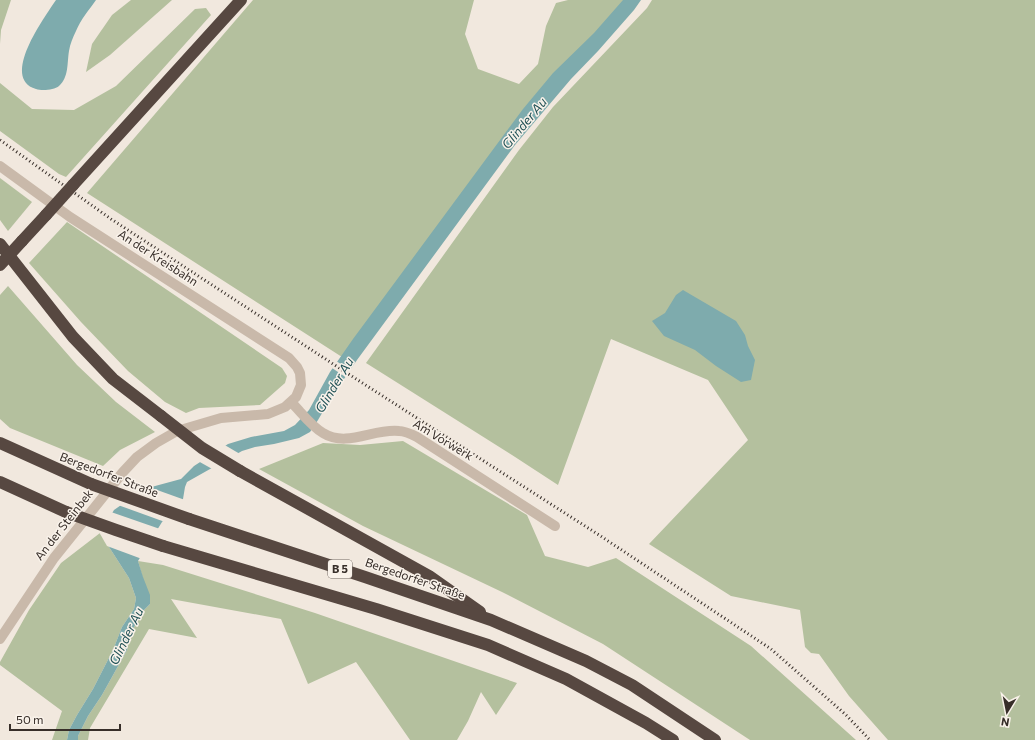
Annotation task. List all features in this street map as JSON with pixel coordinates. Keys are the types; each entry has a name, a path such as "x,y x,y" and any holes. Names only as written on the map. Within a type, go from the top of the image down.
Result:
{"highway":[{"path":"0,265 241,0"},
{"path":"0,244 73,337 113,379 202,448 240,471 429,576 491,620"},
{"name":"Bergedorfer Straße","path":"0,443 91,484 189,519 491,620 586,662 632,685 715,740"},
{"name":"B 5","path":"0,482 66,512 163,546 376,609 488,645 566,679 646,723 672,740"}],"street":[{"name":"An der Kreisbahn","path":"0,166 70,217 290,358 300,373 301,385 292,402"},
{"name":"Am Vorwerk","path":"292,402 322,433 329,437 342,439 387,431 407,432 555,526"},
{"name":"An der Steinbek","path":"0,639 54,558 123,472 137,457 156,443 177,431 221,418 268,414 285,407 292,402"}],"green space":[{"path":"0,0 11,0 1,30 0,44"},
{"path":"131,0 172,0 110,55 86,72 92,44 112,15"},
{"path":"253,0 474,0 465,34 478,69 519,84 538,64 546,26 556,3 568,0 632,0 571,59 342,357 87,193"},
{"path":"652,0 1035,0 1035,740 888,740 849,696 819,654 811,653 805,647 800,610 731,596 649,544 748,440 708,380 611,339 558,485 366,363 519,150 553,107 647,8"},
{"path":"206,8 211,15 66,177 59,174 0,131 0,83 32,109 74,110 116,86 195,9"},
{"path":"0,178 32,202 8,231 0,220"},
{"path":"67,222 282,368 287,376 285,383 260,405 199,408 186,413 165,402 128,371 81,322 29,263"},
{"path":"8,286 77,365 116,402 155,432 120,450 103,466 10,428 0,419 0,295"},
{"path":"403,441 527,515 545,556 588,567 616,558 751,646 856,740 750,740 603,644 502,592 363,526 259,469 323,443 360,445"},
{"path":"100,533 129,578 136,598 134,609 122,627 113,650 93,689 69,730 67,740 52,740 62,711 0,665 0,662 29,610 61,563"},
{"path":"138,561 163,565 315,613 517,683 496,715 481,692 468,721 457,740 410,740 356,662 308,684 281,619 171,599 197,638 149,629 90,728 88,740 78,740 78,736 88,716 102,695 127,650 131,632 144,610 150,604"}],"water":[{"path":"56,0 96,0 80,22 73,38 69,48 66,74 62,82 59,86 54,88 39,90 26,83 22,73 23,61 35,33"},
{"name":"Glinder Au","path":"623,0 641,0 634,10 571,79 515,145 357,360 310,432 299,438 242,451 187,482 183,499 162,522 138,561 150,595 150,604 144,610 131,632 127,650 102,695 88,716 78,736 78,740 67,740 69,730 93,689 113,650 122,627 134,609 136,598 129,578 100,533 114,510 144,489 181,479 194,466 228,444 251,437 284,431 295,425 309,410 330,372 353,339 523,109 553,73 594,33"},
{"path":"683,290 736,321 745,335 748,346 755,360 751,380 741,382 695,350 664,336 652,321 665,313 676,295"}],"pier":[{"path":"336,361 352,371 347,378 332,368"},
{"path":"223,444 240,454 214,470 198,461"},
{"path":"146,486 185,500 165,522 118,505"},
{"path":"111,512 160,529 142,559 107,546 99,532"}],"railway":[{"path":"0,140 111,219 599,535 771,649 845,714 870,740"}]}
